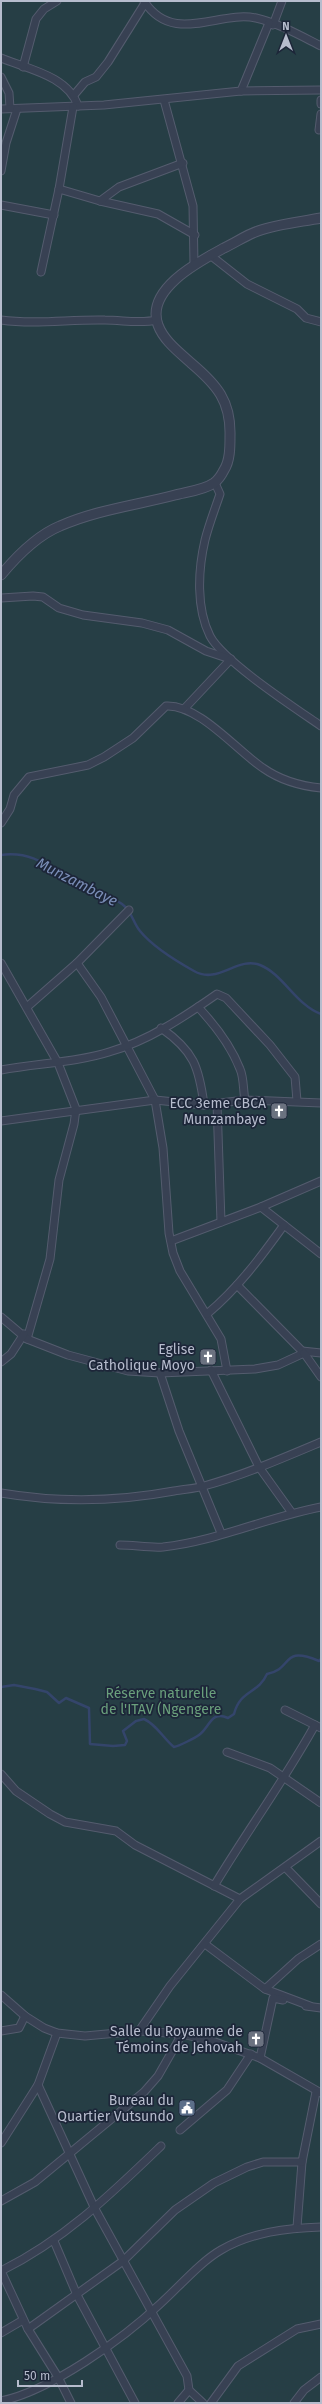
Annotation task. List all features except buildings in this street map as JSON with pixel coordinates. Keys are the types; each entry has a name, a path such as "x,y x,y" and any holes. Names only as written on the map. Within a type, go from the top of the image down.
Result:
{"street":[{"path":"23,67 36,20 44,9 56,1"},
{"path":"241,91 282,1"},
{"path":"74,95 85,82 96,77 108,62 144,2 155,13 170,21 191,26 246,17 271,24 321,46"},
{"path":"3,60 59,82 74,95 75,107 54,215 41,272"},
{"path":"1,77 9,93 13,109 1,171"},
{"path":"1,109 75,107 164,100 241,91 321,90"},
{"path":"164,100 194,206 194,265"},
{"path":"319,130 321,114"},
{"path":"100,201 119,187 183,163"},
{"path":"59,189 100,201 158,214 195,235"},
{"path":"1,205 54,215"},
{"path":"1,575 21,554 58,526 96,514 196,490 215,483 225,469 230,449 229,412 224,398 213,384 175,350 158,325 158,307 169,285 179,274 210,255 256,231 321,218"},
{"path":"210,255 247,284 297,309 306,318 321,322"},
{"path":"1,320 42,322 106,320 142,323 157,320"},
{"path":"215,483 220,494 205,540 201,566 203,615 211,637 231,659 321,726"},
{"path":"1,598 38,596 59,608 83,615 148,624 168,630 206,652 231,659"},
{"path":"184,709 231,659"},
{"path":"1,823 10,809 14,795 29,777 88,765 133,738 166,706 184,709 227,736 262,768 275,776 321,788"},
{"path":"27,1007 77,963 129,910"},
{"path":"1,963 58,1063 76,1109 74,1124 59,1180 50,1259 25,1336 11,1354 1,1362"},
{"path":"77,963 101,997 155,1100 163,1148 170,1241 180,1271 222,1339 227,1371"},
{"path":"1,1070 58,1063 102,1054 127,1046 198,1007 217,994 226,998 270,1045 295,1077 297,1101"},
{"path":"198,1007 212,1022 226,1042 241,1070 245,1100"},
{"path":"161,1028 185,1046 200,1075 204,1105"},
{"path":"1,1121 76,1109 155,1100 204,1105 245,1100 321,1103"},
{"path":"217,1104 221,1222"},
{"path":"170,1241 261,1207 321,1181"},
{"path":"261,1207 321,1254"},
{"path":"207,1314 226,1298 253,1268 284,1225"},
{"path":"237,1285 302,1352 321,1377"},
{"path":"1,1317 25,1336 68,1355 108,1367 128,1371 160,1373 211,1370 227,1371 278,1365 302,1352 321,1353"},
{"path":"211,1370 259,1468 292,1513"},
{"path":"160,1373 179,1431 222,1533"},
{"path":"1,1493 30,1498 114,1500 203,1486 259,1468 321,1442"},
{"path":"120,1545 161,1547 187,1543 292,1513 321,1507"},
{"path":"214,1886 239,1845 286,1777 318,1726 285,1710"},
{"path":"227,1752 270,1768 286,1777 321,1803"},
{"path":"1,1774 16,1791 55,1817 65,1822 116,1831 135,1845 240,1900"},
{"path":"139,2031 170,1986 206,1944 240,1900 286,1868 321,1840"},
{"path":"286,1868 321,1904"},
{"path":"206,1944 265,1989 310,2006"},
{"path":"265,1989 298,1960 321,1944"},
{"path":"1,1995 24,2016 44,2028 57,2033 85,2036 139,2031 182,2034 215,2042 251,2054 318,2093 302,2162 297,2228"},
{"path":"260,2058 273,1998 321,2008"},
{"path":"1,2031 19,2028 24,2016"},
{"path":"1,2143 38,2085 57,2033"},
{"path":"1,2201 35,2182 69,2152 144,2092 158,2076 182,2034"},
{"path":"180,2130 227,2090 251,2054"},
{"path":"38,2085 95,2209 123,2262 153,2311 187,2376 189,2390 203,2403"},
{"path":"71,2403 58,2377 23,2320 1,2271 30,2256 54,2241 95,2209 161,2146"},
{"path":"28,2329 123,2262 175,2210 214,2183 247,2166 263,2162 302,2162"},
{"path":"1,2401 20,2397 58,2377 107,2348 153,2311 220,2250 255,2235 297,2228 321,2227"},
{"path":"54,2241 77,2294 135,2403"},
{"path":"1,2333 23,2320"},
{"path":"211,2403 238,2366 297,2329 321,2324"},
{"path":"294,2403 304,2390 321,2377"},
{"path":"178,2403 189,2390"}],"green space":[{"name":"Réserve naturelle de l'ITAV (Ngengere","path":"1,1 321,1 321,2403 1,2403"}],"waterway":[{"name":"Munzambaye","path":"1,855 15,854 37,860 86,889 118,901 128,910 138,928 151,943 194,971 211,975 243,964 252,963 260,965 276,975 304,1004 321,1014"},
{"path":"1,1687 14,1685 35,1689 47,1692 59,1703 66,1698 89,1708 90,1744 113,1746 125,1745 127,1741 123,1731 136,1721 144,1719 153,1725 174,1747 199,1735 214,1718 218,1716 228,1718 234,1714 240,1700 259,1685 267,1674 281,1668 293,1657 307,1657 319,1661 321,1659"}],"place":[{"name":"ECC 3eme CBCA Munzambaye","path":"279,1111"},
{"name":"Eglise Catholique Moyo","path":"208,1357"},
{"name":"Salle du Royaume de Témoins de Jehovah","path":"256,2039"},
{"name":"Bureau du Quartier Vutsundo","path":"187,2108"}]}
